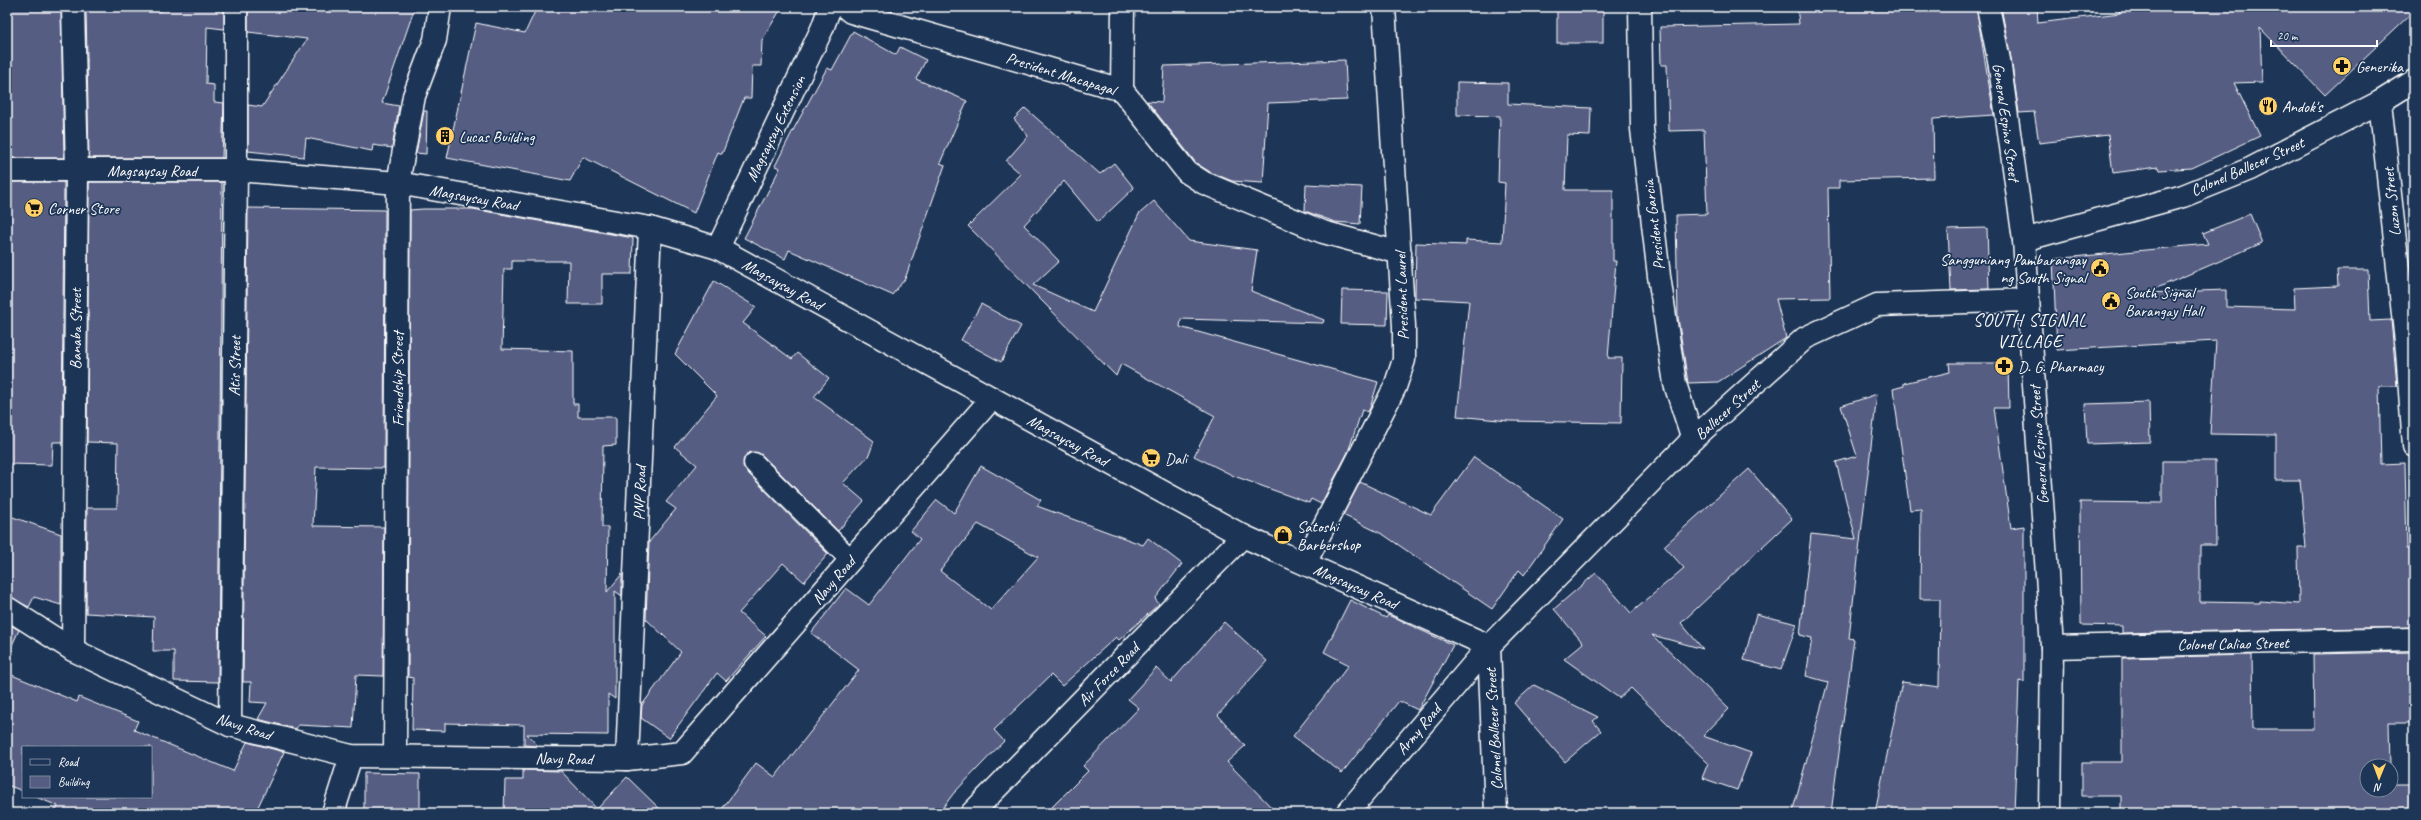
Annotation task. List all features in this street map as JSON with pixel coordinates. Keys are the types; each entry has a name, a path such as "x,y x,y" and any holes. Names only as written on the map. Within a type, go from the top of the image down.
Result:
{"street":[{"name":"Banaba Street","path":"73,7 77,170 73,650"},
{"name":"Atis Street","path":"230,725 236,170 236,7"},
{"name":"Friendship Street","path":"395,756 398,183 414,96 435,40 440,7"},
{"name":"Magsaysay Extension","path":"718,248 822,29 830,7"},
{"name":"President Macapagal","path":"845,7 851,12 1122,90 1187,172 1204,183 1330,234 1400,253"},
{"path":"1122,90 1123,7"},
{"name":"President Laurel","path":"1305,563 1395,386 1404,360 1400,253 1384,7"},
{"name":"President Garcia","path":"1640,7 1642,129 1659,276 1675,384 1693,439"},
{"name":"General Espino Street","path":"1988,7 1999,60 2024,240 2052,647 2050,813"},
{"name":"Colonel Ballecer Street","path":"2024,240 2183,196 2250,169 2380,102 2414,81"},
{"name":"Luzon Street","path":"2380,102 2407,351 2414,446"},
{"name":"Magsaysay Road","path":"7,170 236,170 398,183 650,228 718,248 1243,536 1489,646"},
{"name":"PNP Road","path":"627,759 650,228"},
{"name":"Ballecer Street","path":"1489,646 1693,439 1805,338 1877,306 2028,300"},
{"name":"Navy Road","path":"7,608 73,650 230,725 351,756 627,759 682,753 992,398"},
{"name":"Air Force Road","path":"972,813 1243,536"},
{"name":"Colonel Caliao Street","path":"2052,647 2414,639"},
{"name":"Colonel Ballecer Street","path":"1489,646 1496,813"},
{"name":"Army Road","path":"1347,813 1489,646"},
{"path":"333,813 351,756"}],"lane":[{"path":"754,462 851,560"}],"building":[{"path":"7,7 59,7 61,9 64,158 7,158"},
{"path":"162,7 224,7 224,29 207,27 206,84 214,85 214,102 224,103 222,158 89,158 86,9 162,11"},
{"path":"248,7 415,7 382,103 399,106 392,148 373,145 372,151 306,138 304,157 248,151 248,105 262,107 307,39 248,32"},
{"path":"537,7 782,7 762,40 761,66 752,66 751,98 744,98 722,154 718,152 694,213 583,157 570,181 447,158 476,23 525,33"},
{"path":"1557,7 1603,7 1603,43 1557,43"},
{"path":"1797,7 1976,7 1994,115 1933,119 1934,178 1839,180 1839,188 1828,188 1830,298 1776,299 1786,338 1718,382 1688,383 1678,318 1676,215 1707,214 1704,130 1669,131 1667,65 1661,65 1660,27 1799,24"},
{"path":"2001,7 2037,7 2038,23 2120,13 2118,7 2414,7 2414,11 2325,95 2260,28 2262,82 2234,83 2260,136 2192,168 2159,170 2158,167 2113,173 2108,135 2039,143 2034,112 2019,113 2011,58"},
{"path":"853,31 896,55 900,47 926,60 916,79 967,101 940,163 945,165 905,279 892,295 789,250 785,259 744,238 780,168 775,166 791,134 827,68 832,70"},
{"path":"1345,60 1347,100 1268,103 1263,183 1232,181 1210,172 1196,163 1147,101 1162,102 1164,66"},
{"path":"1457,82 1508,83 1508,104 1591,108 1590,136 1567,135 1565,190 1613,190 1613,261 1616,261 1608,358 1622,358 1621,423 1509,421 1457,416 1469,301 1415,298 1416,243 1466,245 1466,240 1502,242 1505,183 1498,182 1500,116 1457,115"},
{"path":"1025,108 1100,174 1114,163 1134,188 1098,222 1064,181 1024,225 1059,261 1033,285 1093,312 1139,214 1154,201 1189,241 1257,250 1251,291 1324,320 1323,323 1181,319 1180,327 1378,382 1370,408 1368,412 1362,410 1348,452 1321,504 1311,499 1309,503 1234,476 1194,456 1215,416 1121,364 1116,376 968,226 1021,174 1006,161 1028,136 1014,119"},
{"path":"424,111 427,111 426,154 416,153"},
{"path":"8,182 64,182 62,442 53,442 52,465 7,464"},
{"path":"89,182 222,182 218,682 174,681 174,651 153,651 154,617 86,613 87,508 117,508 118,443 87,442"},
{"path":"1306,184 1362,187 1360,224 1335,222 1305,211"},
{"path":"248,208 385,210 384,468 316,467 313,526 384,527 383,676 356,675 353,728 298,725 296,729 258,719 267,703 250,702 251,682 243,682"},
{"path":"473,209 633,238 632,274 602,274 602,304 568,304 569,261 512,261 512,269 504,269 502,349 573,351 573,404 578,404 578,417 616,417 616,445 603,446 602,527 608,527 607,592 622,574 622,596 615,591 615,699 608,694 608,735 527,734 538,746 524,745 524,725 445,723 445,731 412,730 413,678 408,677 410,210"},
{"path":"2250,214 2262,243 2145,293 2226,290 2226,307 2295,309 2294,288 2338,286 2337,270 2368,270 2370,321 2391,320 2397,386 2379,386 2381,464 2405,463 2407,549 2414,549 2414,627 2122,633 2122,626 2081,625 2080,502 2162,503 2162,461 2215,461 2216,545 2200,545 2200,602 2260,603 2260,601 2299,604 2298,548 2306,548 2300,480 2276,480 2276,435 2210,434 2216,341 2057,350 2053,259 2208,244 2203,233"},
{"path":"1987,228 1989,289 1951,290 1948,229"},
{"path":"714,281 756,307 743,323 792,359 797,353 829,378 814,397 874,441 869,455 843,483 864,501 838,531 762,455 751,452 746,455 743,466 746,471 828,554 804,582 783,563 739,613 766,636 726,681 717,673 669,738 641,718 642,705 681,652 646,619 649,542 676,509 666,502 697,465 675,447 717,396 675,354"},
{"path":"1342,290 1388,291 1387,325 1341,324"},
{"path":"981,304 1021,326 1001,362 961,340"},
{"path":"1949,363 2008,363 2009,408 1994,408 2011,528 2024,526 2024,682 2019,681 2014,813 1875,813 1902,682 1939,687 1940,599 1920,599 1921,509 1910,510 1893,389 1904,386 1904,383 1950,372"},
{"path":"1877,394 1849,638 1854,639 1831,813 1792,813 1828,682 1806,676 1812,638 1800,635 1811,534 1856,539 1836,462 1857,456 1841,406"},
{"path":"2149,402 2150,442 2087,444 2085,404"},
{"path":"1474,457 1563,519 1524,575 1519,570 1492,609 1384,535 1343,515 1360,482 1431,515"},
{"path":"981,466 1041,500 1037,506 1143,545 1148,538 1182,564 1155,599 1159,604 1119,640 1116,637 1062,686 1051,675 994,730 1004,741 953,794 939,813 719,813 756,763 775,777 859,670 811,633 846,588 869,605 920,539 911,531 937,500 954,513","holes":["978,524 1038,557 991,610 940,571"]},
{"path":"1749,469 1792,519 1681,623 1703,649 1652,635 1729,709 1703,736 1751,753 1737,790 1702,778 1708,763 1631,688 1619,698 1564,659 1583,643 1554,609 1596,573 1631,613 1684,568 1664,546"},
{"path":"7,515 61,534 61,605 34,597 29,607 7,596"},
{"path":"1350,600 1386,618 1388,615 1453,645 1418,710 1399,701 1342,773 1293,736 1349,665 1324,652"},
{"path":"1756,614 1797,624 1781,670 1744,660"},
{"path":"1224,622 1267,661 1218,715 1245,746 1227,762 1277,813 1046,813 1088,771 1083,766 1139,708 1128,699 1156,668 1171,682"},
{"path":"7,623 19,630 7,656"},
{"path":"2414,652 2414,723 2389,723 2390,758 2359,758 2359,798 2399,798 2399,784 2414,784 2414,813 2121,813 2121,796 2082,796 2082,762 2122,762 2122,658 2252,655 2253,729 2314,729 2313,654"},
{"path":"7,673 77,702 79,697 138,721 134,730 233,771 247,742 284,752 255,813 55,813 58,806 38,798 152,798 152,746 22,746 22,791 7,785"},
{"path":"1534,685 1598,717 1593,721 1601,731 1565,762 1514,703"},
{"path":"523,770 561,771 597,809 627,777 664,813 504,813 505,780 523,780"},
{"path":"364,773 420,774 420,813 364,813"}],"place":[{"name":"Generika","path":"2342,66"},
{"name":"Andok's","path":"2268,106"},
{"name":"Lucas Building","path":"445,136"},
{"name":"Corner Store","path":"34,208"},
{"name":"Sangguniang Pambarangay ng South Signal","path":"2100,268"},
{"name":"South Signal Barangay Hall","path":"2111,301"},
{"name":"D. G. Pharmacy","path":"2004,366"},
{"name":"Dali","path":"1151,458"},
{"name":"Satoshi Barbershop","path":"1283,535"}],"district":[{"name":"SOUTH SIGNAL VILLAGE","path":"2030,330"}]}
